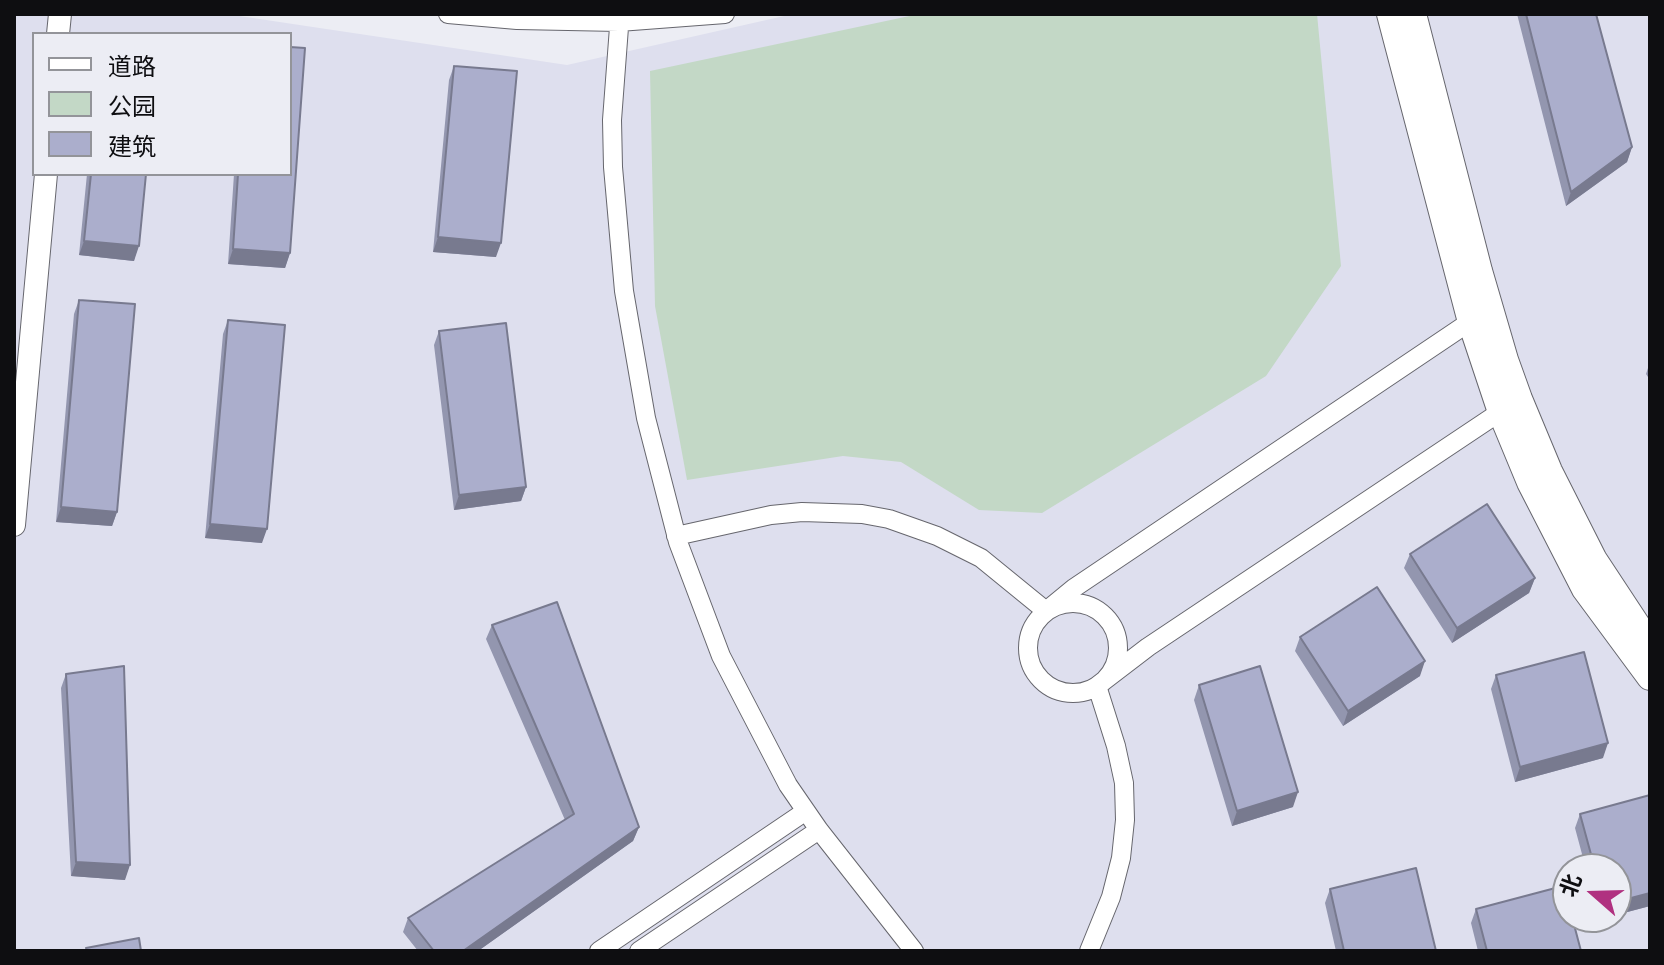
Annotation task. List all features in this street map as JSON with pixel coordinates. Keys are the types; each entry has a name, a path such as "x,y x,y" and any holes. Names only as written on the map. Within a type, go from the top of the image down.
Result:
{"main road":[{"path":"1390,14 1510,406 1530,482 1585,589 1650,677"},
{"path":"1413,14 1480,315"},
{"path":"1510,406 1549,471 1594,560 1650,645"}],"street":[{"path":"448,14 517,20 725,14"},
{"path":"619,18 612,120 624,291 646,418 676,536 721,656 774,760 819,830 914,951"},
{"path":"14,525 46,176"},
{"path":"1480,315 1074,588 1046,611 1029,633 1029,661 1035,674 1057,691 1071,694 1097,686 1148,647 1510,406"},
{"path":"676,536 757,518 802,512 862,514 889,519 937,536 981,558 1046,611"},
{"path":"1046,611 1059,604 1087,604 1100,611 1110,622 1118,649 1115,664 1097,686"},
{"path":"1089,951 1111,897 1121,858 1125,820 1124,783 1097,686"},
{"path":"599,951 806,811"},
{"path":"639,951 819,830"}],"shaded area":[{"path":"14,14 226,14 567,65 793,14 1650,14 1650,951 14,951"}],"green space":[{"path":"919,14 1317,14 1341,266 1266,376 1042,513 979,510 901,462 843,456 687,480 655,306 650,71"}],"building":[{"path":"1526,14 1596,14 1632,147 1571,192"},
{"path":"292,47 305,48 290,253 233,249 238,176 292,176"},
{"path":"454,66 517,71 501,243 438,237"},
{"path":"91,176 146,176 139,246 84,241"},
{"path":"79,300 135,304 117,512 61,507"},
{"path":"228,320 285,325 267,529 210,524"},
{"path":"506,323 526,487 459,495 439,331"},
{"path":"1487,504 1535,578 1457,628 1410,554"},
{"path":"1377,587 1425,661 1348,711 1300,637"},
{"path":"557,602 639,827 463,951 434,951 408,918 574,814 492,625"},
{"path":"1584,652 1608,743 1520,767 1496,675"},
{"path":"124,666 130,865 76,862 66,674"},
{"path":"1260,666 1298,792 1237,811 1199,685"},
{"path":"1650,795 1650,893 1632,898 1632,853 1591,853 1580,814"},
{"path":"1416,868 1436,951 1344,951 1330,889"},
{"path":"1552,889 1552,933 1576,933 1581,951 1487,951 1476,909"},
{"path":"139,938 141,951 87,951 86,948"}]}
